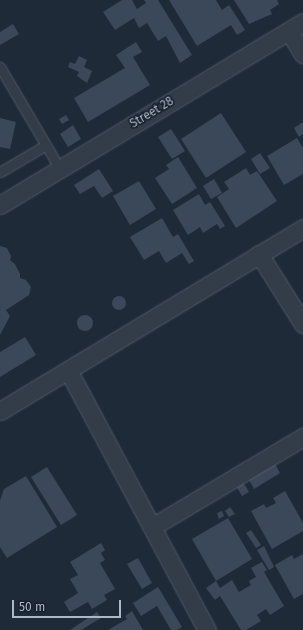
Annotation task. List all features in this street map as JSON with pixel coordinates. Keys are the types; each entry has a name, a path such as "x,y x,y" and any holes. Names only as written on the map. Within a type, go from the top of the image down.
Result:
{"street":[{"path":"296,26 303,54"},
{"name":"Street 28","path":"0,205 296,26"},
{"path":"0,411 303,228"},
{"path":"259,254 303,324"},
{"path":"68,370 207,630"},
{"path":"152,527 303,437"}],"lane":[{"path":"0,67 60,169"},
{"path":"0,172 46,144"}],"building":[{"path":"122,0 132,0 137,9 146,3 144,0 158,0 192,55 180,63 166,36 158,41 147,23 139,28 134,18 115,30 103,12"},
{"path":"169,0 216,0 222,10 229,5 245,30 237,35 231,25 197,46"},
{"path":"234,0 277,0 279,4 270,10 272,14 249,24"},
{"path":"13,24 19,34 0,45 0,32"},
{"path":"136,42 142,52 133,57 150,85 88,122 74,98 125,68 116,55"},
{"path":"79,56 87,60 84,67 92,71 87,83 77,76 79,72 68,67 70,62 75,64"},
{"path":"221,113 246,152 206,178 181,139"},
{"path":"66,115 69,120 62,124 59,119"},
{"path":"0,118 16,122 10,149 0,147"},
{"path":"303,122 303,134 299,137 294,128"},
{"path":"73,125 81,139 68,147 60,134"},
{"path":"171,129 185,151 172,159 158,137"},
{"path":"297,138 303,148 303,174 284,185 267,156"},
{"path":"260,153 270,168 260,174 251,159"},
{"path":"178,157 197,188 172,204 155,178 169,169 166,165"},
{"path":"246,168 250,175 257,171 277,201 236,228 217,197 229,189 224,182"},
{"path":"99,169 113,191 102,198 94,186 80,194 74,185"},
{"path":"214,179 222,193 211,199 203,186"},
{"path":"139,181 156,209 130,225 113,196"},
{"path":"199,194 205,205 210,202 225,226 220,229 217,224 203,233 200,227 188,235 173,210"},
{"path":"162,218 173,237 178,234 194,261 189,264 182,253 166,263 159,251 144,260 130,237"},
{"path":"0,246 7,248 11,256 10,260 15,264 20,274 20,278 26,280 31,287 29,295 6,310 10,316 0,335"},
{"path":"116,296 122,296 126,300 126,306 122,310 116,310 112,306 112,300"},
{"path":"85,315 91,317 93,323 91,329 85,331 79,329 77,323 79,317"},
{"path":"25,337 36,355 0,377 0,352"},
{"path":"274,462 280,473 254,489 248,478"},
{"path":"47,467 77,515 61,525 31,477"},
{"path":"26,476 57,527 7,558 0,547 0,501 4,489"},
{"path":"243,482 249,492 242,496 236,486"},
{"path":"285,491 303,523 303,531 272,549 251,511 264,504 266,508 276,503 273,498"},
{"path":"230,507 235,514 229,517 225,511"},
{"path":"222,511 224,516 219,519 217,513"},
{"path":"228,518 252,559 216,581 192,539"},
{"path":"251,530 261,545 256,548 246,533"},
{"path":"101,543 105,550 101,553 105,560 100,563 115,589 104,595 107,600 92,609 88,602 70,612 64,602 78,593 70,579 78,575 70,562"},
{"path":"264,546 274,567 269,570 257,550"},
{"path":"303,554 303,594 294,599 275,565 292,555 294,559"},
{"path":"138,558 152,583 142,589 127,564"},
{"path":"262,562 267,570 264,572 284,606 270,615 266,609 257,615 261,621 246,630 241,630 220,596 215,600 206,588 216,581 220,588 232,580 239,592 251,585 249,581 256,577 251,568"},
{"path":"158,587 182,627 177,630 171,630 157,606 141,616 133,603"},
{"path":"132,611 143,630 108,630 127,619 125,616"},
{"path":"97,612 101,618 81,630 70,630"}]}
